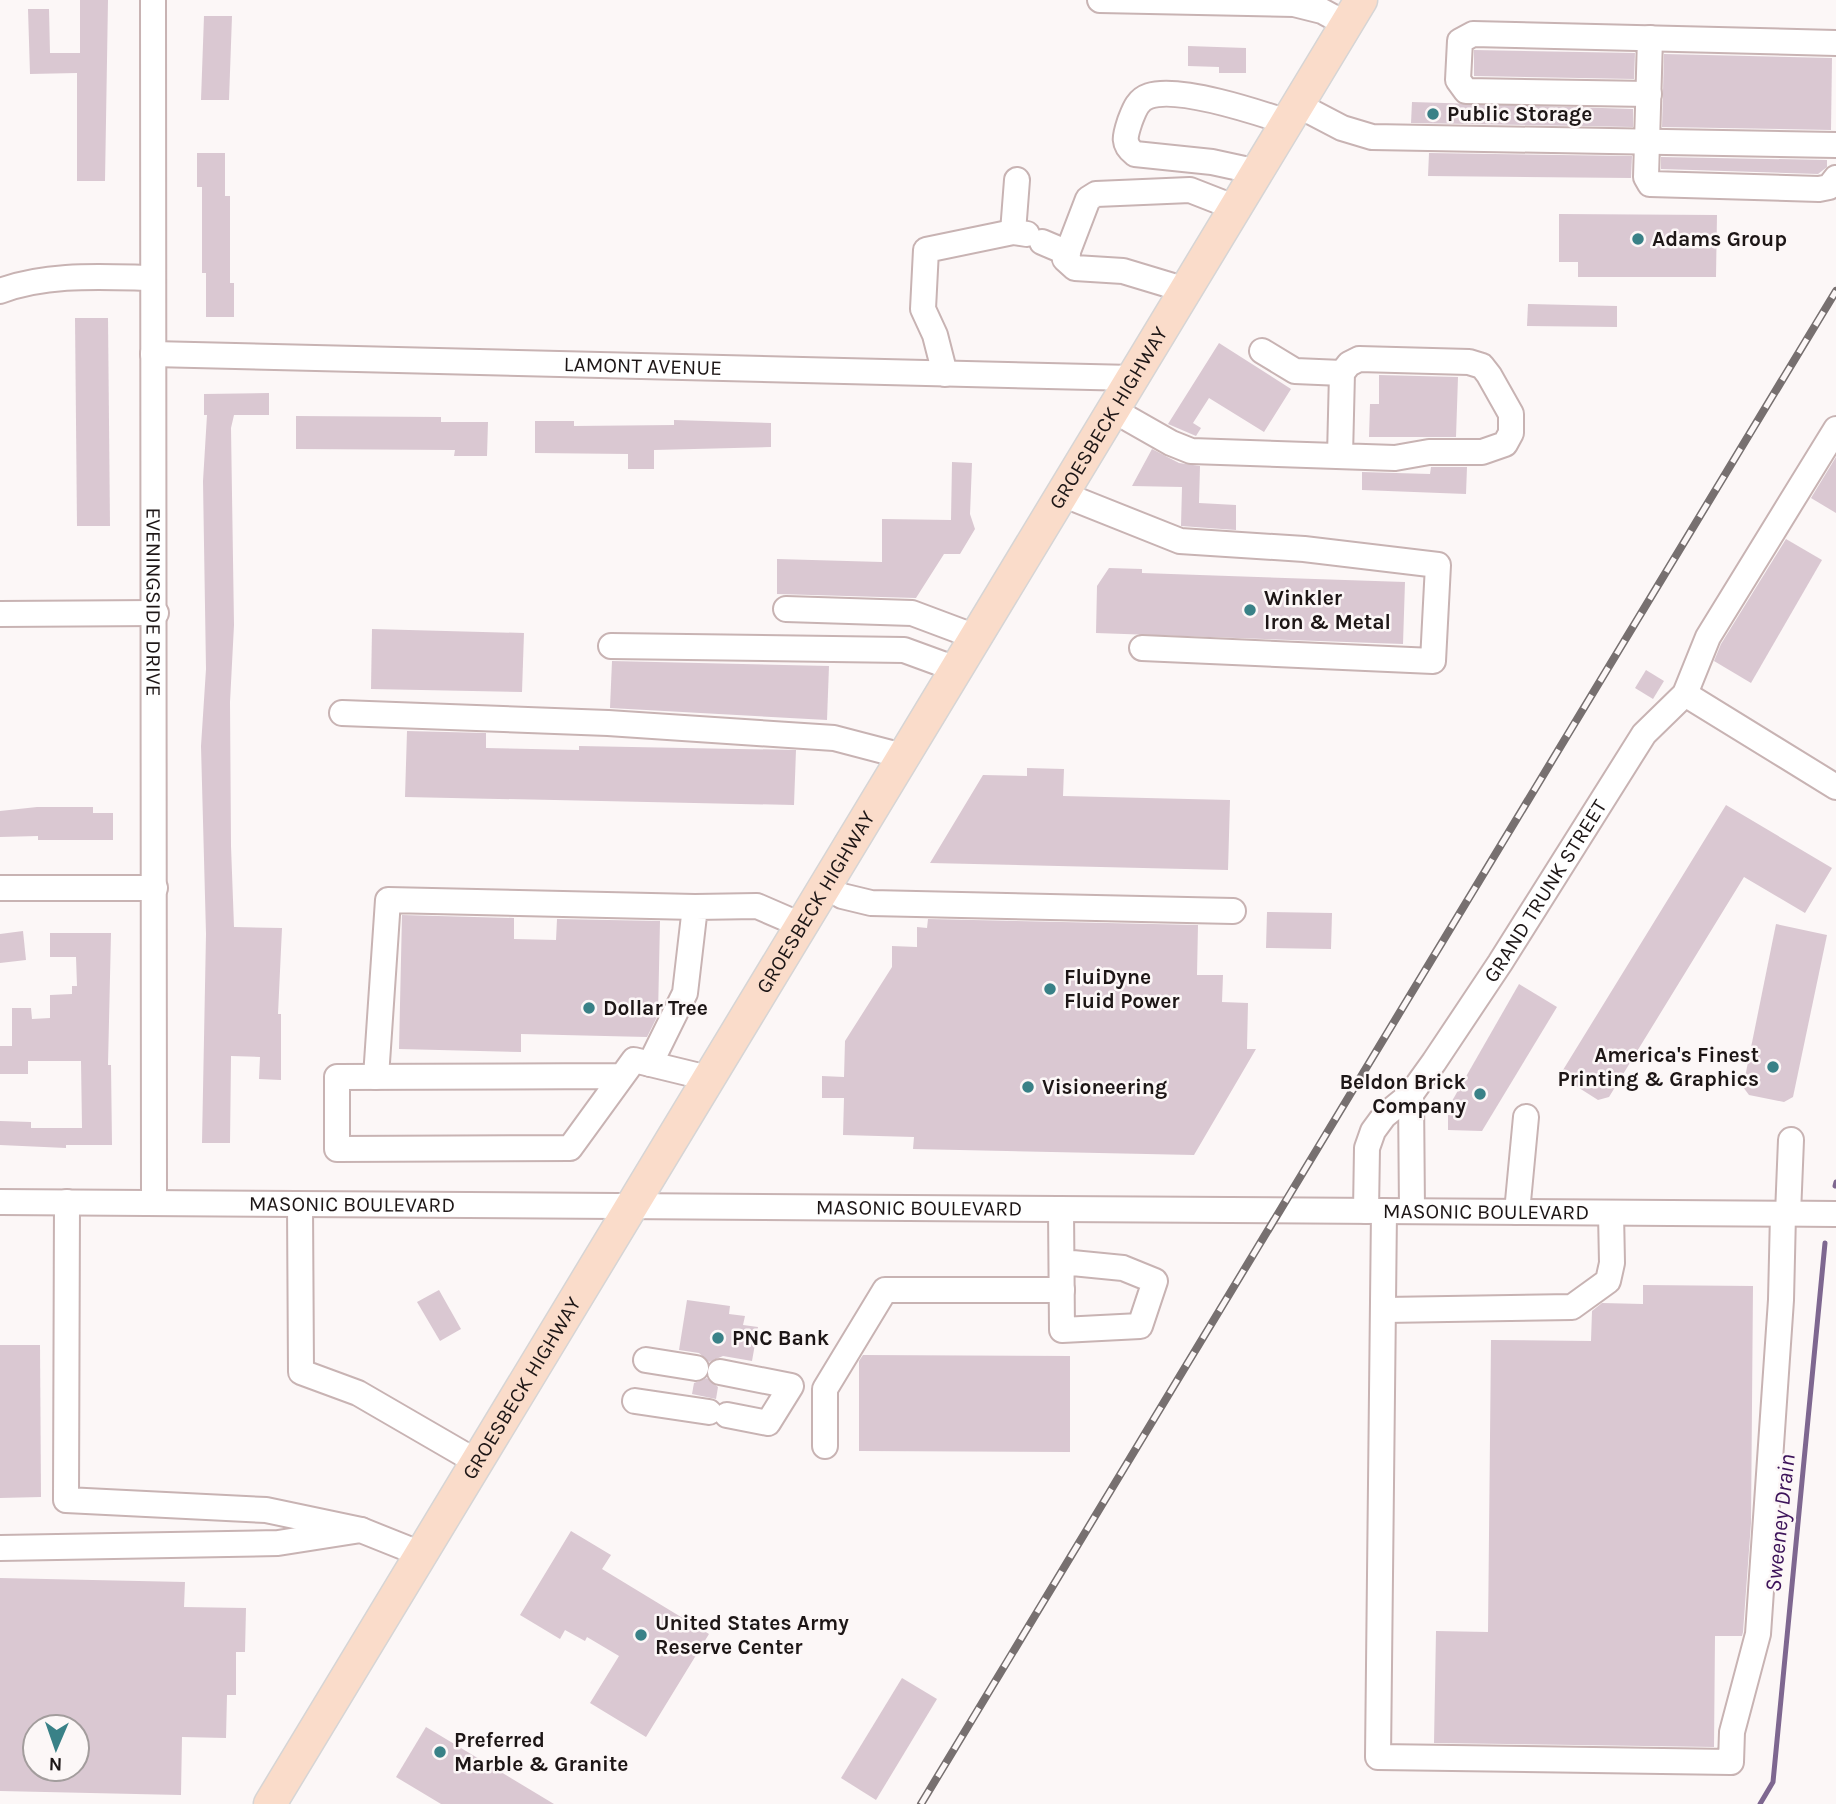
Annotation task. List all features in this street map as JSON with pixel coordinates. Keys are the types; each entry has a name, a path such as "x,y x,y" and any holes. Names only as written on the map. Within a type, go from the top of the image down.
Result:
{"main road":[{"name":"GROESBECK HIGHWAY","path":"270,1804 1354,12"}],"street":[{"name":"EVENINGSIDE DRIVE","path":"153,0 156,613 154,1203"},
{"path":"1100,0 1294,4 1322,11 1354,12"},
{"path":"1649,94 1466,90 1458,80 1459,46 1463,37 1473,34 1836,43"},
{"path":"1650,38 1647,177 1654,185 1819,189 1829,187 1836,178"},
{"path":"1258,172 1212,162 1135,154 1126,148 1124,136 1136,105 1147,96 1160,94 1187,97 1293,113 1372,137 1836,145"},
{"path":"1017,180 1027,236"},
{"path":"1186,289 1123,271 1075,268 1065,259 1088,199 1096,194 1190,190 1236,208"},
{"path":"945,374 935,335 923,309 926,250 1027,236 1068,253"},
{"path":"0,291 19,284 56,279 153,278"},
{"path":"1262,351 1295,371 1342,373"},
{"name":"LAMONT AVENUE","path":"153,354 1133,378"},
{"path":"1113,410 1171,443 1191,451 1395,458 1429,452 1482,452 1505,444 1511,433 1511,414 1482,366 1469,362 1359,359 1349,364 1342,373 1340,456"},
{"path":"1836,429 1707,637 1685,694 1836,787"},
{"path":"1062,494 1180,541 1304,550 1438,565 1433,661 1142,648"},
{"path":"786,609 912,612 976,637"},
{"path":"0,614 156,613"},
{"path":"611,646 904,650 956,669"},
{"name":"GRAND TRUNK STREET","path":"1685,694 1644,734 1500,963 1411,1094 1384,1116 1369,1139 1385,1310 1378,1757 1731,1762 1732,1732 1758,1634 1785,1214"},
{"path":"342,713 608,723 834,738 903,756"},
{"path":"825,886 842,896 872,903 1233,912"},
{"path":"0,888 155,888"},
{"path":"376,1077 388,900 757,906 801,925"},
{"path":"650,1064 685,993 695,907"},
{"path":"622,1076 337,1077 337,1149 570,1148 634,1060 708,1078"},
{"path":"1411,1094 1412,1212"},
{"path":"1517,1212 1526,1117"},
{"path":"1785,1214 1791,1140"},
{"name":"MASONIC BOULEVARD","path":"0,1202 1836,1214"},
{"path":"67,1202 66,1500 266,1510 361,1530 421,1554"},
{"path":"300,1205 300,1372 358,1393 477,1462"},
{"path":"1061,1209 1062,1330 1140,1326 1155,1280 1123,1268 1062,1262"},
{"path":"1385,1310 1574,1307 1608,1281 1612,1263 1611,1213"},
{"path":"825,1446 825,1389 885,1290 1062,1290"},
{"path":"635,1401 768,1423 791,1386 646,1360"},
{"path":"0,1548 278,1543 361,1530"}],"building":[{"path":"80,0 108,0 105,181 77,181 77,73 30,74 28,9 49,9 50,53 80,53"},
{"path":"204,16 232,16 229,100 201,100"},
{"path":"1188,46 1246,48 1246,73 1219,73 1219,67 1188,66"},
{"path":"1474,50 1635,53 1634,79 1474,76"},
{"path":"1664,54 1832,58 1831,130 1662,127"},
{"path":"1412,102 1633,109 1633,127 1411,123"},
{"path":"197,153 225,153 225,196 230,196 230,283 234,283 234,317 206,317 206,273 202,273 202,187 197,187"},
{"path":"1429,153 1632,156 1631,178 1428,176"},
{"path":"1661,157 1827,160 1827,167 1818,174 1661,169"},
{"name":"Adams Group","path":"1559,214 1717,215 1716,277 1578,277 1578,262 1559,262"},
{"path":"1528,304 1617,306 1617,327 1527,326"},
{"path":"75,318 108,318 110,526 77,526"},
{"path":"1219,343 1291,389 1264,432 1209,398 1193,423 1201,428 1196,436 1168,424"},
{"path":"1379,375 1458,377 1456,437 1369,437 1370,404 1379,404"},
{"path":"269,393 269,415 234,415 231,428 234,625 230,702 231,846 234,927 282,928 278,1014 281,1014 281,1080 259,1079 260,1057 231,1056 230,1143 202,1143 206,934 201,746 206,669 203,481 207,415 204,415 204,394"},
{"path":"296,416 441,417 441,422 488,422 487,456 454,456 455,450 296,449"},
{"path":"674,420 771,423 771,447 654,450 654,469 628,469 628,454 535,453 535,421 574,421 574,426 674,425"},
{"path":"1152,449 1179,463 1200,466 1199,503 1236,505 1236,530 1181,526 1182,487 1132,486"},
{"path":"1836,457 1836,513 1811,498"},
{"path":"952,462 972,463 970,514 975,529 960,554 944,554 916,598 777,594 777,559 882,562 882,519 951,520"},
{"path":"1431,467 1467,467 1466,494 1362,490 1362,472 1430,474"},
{"path":"1786,539 1822,560 1751,683 1714,661 1721,644"},
{"name":"Winkler Iron & Metal","path":"1109,568 1142,569 1142,573 1405,582 1403,644 1096,633 1097,586"},
{"path":"372,629 524,633 522,692 371,689"},
{"path":"612,661 829,666 827,720 610,708"},
{"path":"1646,670 1664,681 1653,699 1635,688"},
{"path":"407,731 486,733 486,748 579,750 579,746 796,750 794,805 405,797"},
{"path":"1027,768 1064,769 1063,796 1230,800 1228,870 930,863 983,775 1027,776"},
{"path":"1726,805 1832,868 1805,913 1744,877 1609,1097 1598,1100 1565,1079 1563,1070"},
{"path":"37,807 93,807 93,813 113,813 113,840 0,837 0,811"},
{"path":"1267,912 1332,913 1331,949 1266,948"},
{"path":"402,915 514,918 514,939 556,940 557,919 660,921 658,1015 647,1037 521,1034 521,1052 399,1049"},
{"path":"928,919 1198,925 1197,975 1223,975 1222,1002 1248,1003 1247,1049 1256,1049 1194,1155 913,1149 914,1137 843,1135 844,1098 822,1098 822,1076 844,1077 845,1041 892,967 892,946 917,947 917,927 927,928"},
{"path":"1776,924 1827,935 1793,1097 1784,1102 1749,1095 1743,1087"},
{"path":"23,931 26,960 0,963 0,934"},
{"path":"50,933 111,933 108,1065 111,1065 112,1145 66,1145 66,1148 0,1145 0,1121 31,1122 31,1128 82,1128 81,1061 28,1061 28,1074 0,1074 0,1046 12,1046 12,1008 31,1008 32,1019 50,1018 50,995 72,994 72,986 77,986 76,957 50,957"},
{"path":"1519,984 1557,1007 1482,1131 1448,1130 1448,1108"},
{"path":"1643,1285 1753,1286 1751,1523 1743,1632 1742,1636 1715,1636 1714,1747 1434,1743 1436,1631 1488,1632 1491,1340 1591,1341 1592,1311 1602,1303 1643,1304"},
{"path":"439,1290 461,1329 440,1341 417,1302"},
{"name":"PNC Bank","path":"687,1300 730,1306 729,1314 745,1316 743,1325 758,1327 752,1361 723,1356 709,1362 699,1353 679,1350"},
{"path":"0,1345 40,1345 41,1497 0,1498"},
{"path":"863,1355 1070,1356 1070,1452 859,1451 859,1361"},
{"path":"707,1378 718,1387 716,1399 692,1394 694,1383"},
{"name":"United States Army Reserve Center","path":"571,1531 611,1555 602,1569 709,1634 646,1737 590,1703 619,1656 587,1637 585,1641 565,1630 560,1639 520,1615"},
{"path":"0,1578 185,1582 184,1607 246,1608 245,1652 236,1652 236,1695 227,1695 226,1738 182,1737 181,1795 0,1791"},
{"path":"902,1678 937,1699 876,1800 841,1778"},
{"name":"Preferred Marble & Granite","path":"426,1727 554,1804 441,1804 396,1777"}],"waterway":[{"name":"Sweeney Drain","path":"1835,1186 1836,1182"},
{"name":"Sweeney Drain","path":"1760,1804 1773,1782 1825,1243"}],"railway":[{"path":"921,1804 1836,291"}],"place":[{"name":"Public Storage","path":"1433,114"},
{"name":"Adams Group","path":"1638,239"},
{"name":"Winkler Iron & Metal","path":"1250,610"},
{"name":"FluiDyne Fluid Power","path":"1050,989"},
{"name":"Dollar Tree","path":"589,1008"},
{"name":"America's Finest Printing & Graphics","path":"1773,1067"},
{"name":"Visioneering","path":"1028,1087"},
{"name":"Beldon Brick Company","path":"1480,1094"},
{"name":"PNC Bank","path":"718,1338"},
{"name":"United States Army Reserve Center","path":"641,1635"},
{"name":"Preferred Marble & Granite","path":"440,1752"}]}
